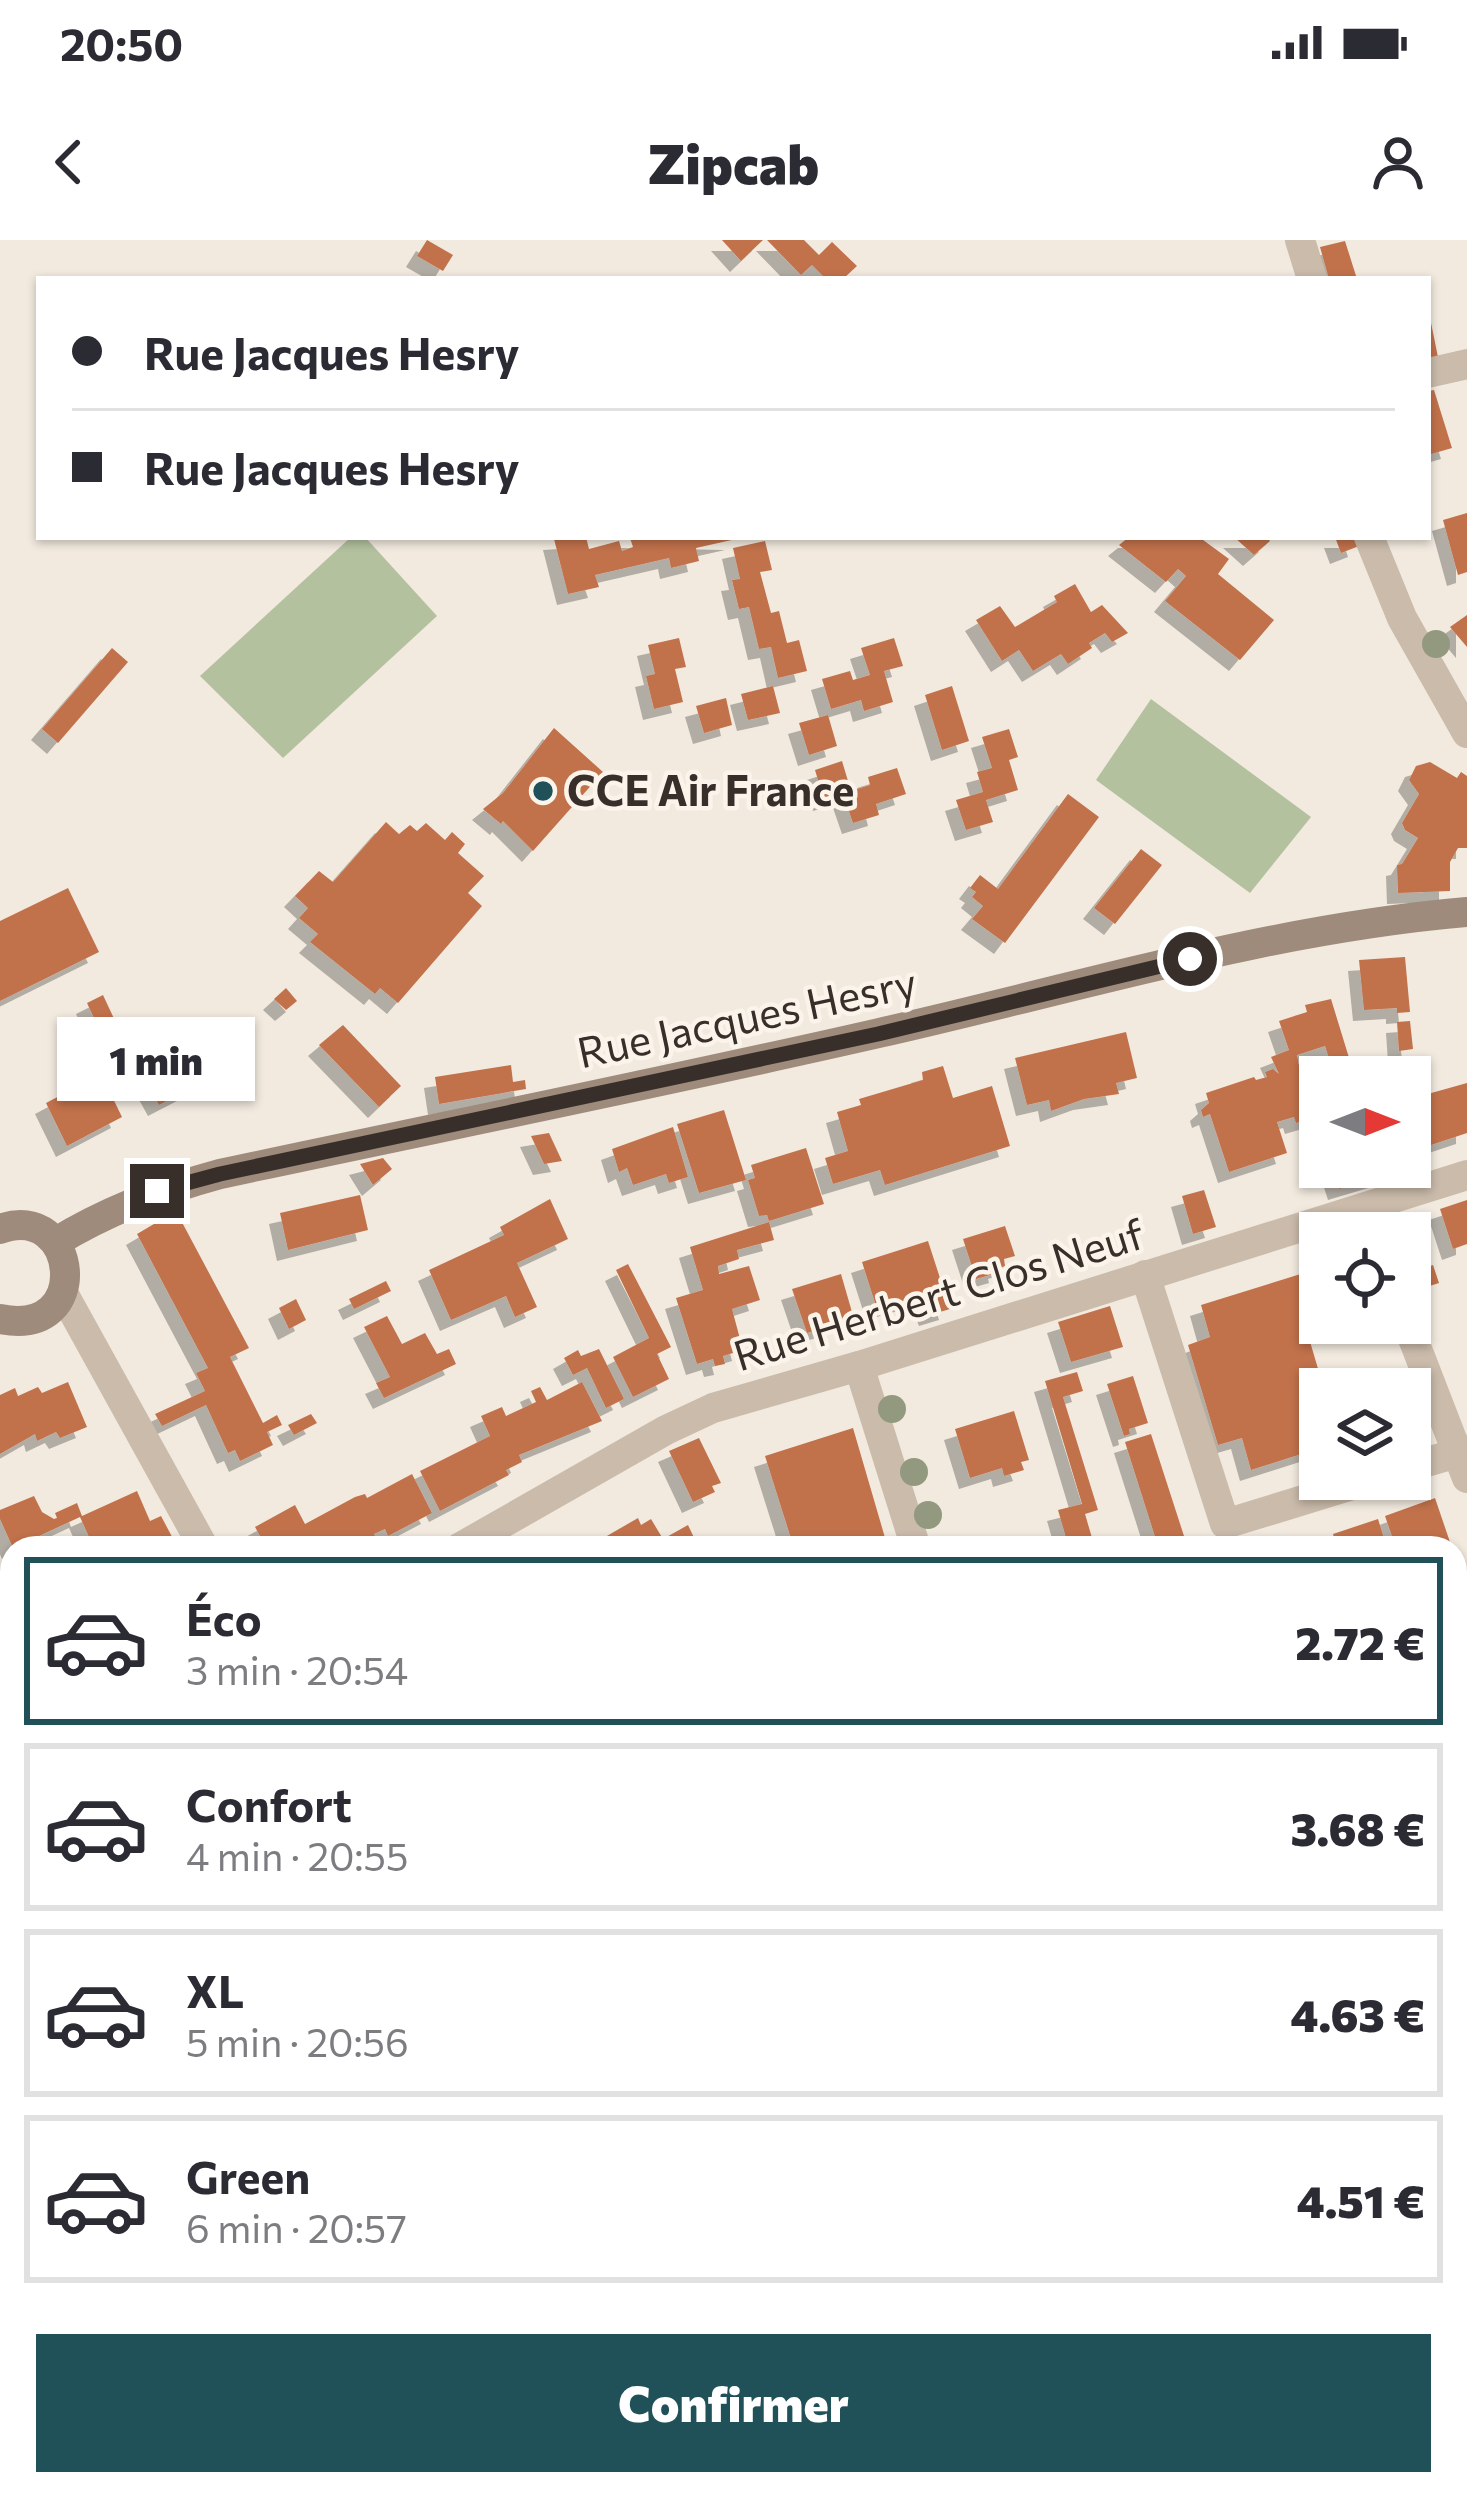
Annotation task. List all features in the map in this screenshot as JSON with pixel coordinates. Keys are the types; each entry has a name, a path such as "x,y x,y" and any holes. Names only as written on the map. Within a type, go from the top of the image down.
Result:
{"main road":[{"name":"Rue Jacques Hesry","path":"56,1242 90,1220 157,1191 220,1174 878,1034 1268,940 1370,920 1467,912"},
{"path":"0,1228 26,1225 56,1242 67,1276 63,1293 37,1319 18,1323 0,1319"}],"street":[{"path":"1300,240 1311,276"},
{"path":"1431,372 1467,364"},
{"path":"1370,540 1402,618 1467,733"},
{"name":"Rue Herbert Clos Neuf","path":"1384,1212 1467,1175"},
{"name":"Rue Herbert Clos Neuf","path":"480,1536 713,1408 1145,1275 1299,1237"},
{"path":"1145,1275 1225,1524 1303,1500"},
{"path":"63,1293 197,1536"},
{"path":"1416,1344 1464,1460 1431,1464"},
{"path":"859,1366 912,1536"}],"green space":[{"path":"348,540 368,540 437,616 283,758 200,676"},
{"path":"1151,699 1311,817 1250,893 1096,780"}],"building":[{"path":"427,240 453,255 443,271 417,256"},
{"path":"722,240 763,240 741,261"},
{"path":"767,240 804,240 819,255 832,242 857,266 846,276 823,276 812,265 801,275"},
{"path":"1345,241 1356,276 1328,276 1320,247"},
{"path":"1431,323 1439,362 1431,363"},
{"path":"1431,390 1452,448 1431,454"},
{"path":"1467,513 1467,572 1458,575 1443,520"},
{"path":"554,540 587,540 589,549 619,541 622,551 633,547 631,540 732,540 696,548 699,561 671,568 669,558 595,575 599,587 568,594"},
{"path":"1125,540 1203,540 1229,559 1218,574 1274,620 1240,660 1165,601 1186,576 1178,569 1166,582 1119,545"},
{"path":"1237,540 1270,541 1254,555"},
{"path":"1336,540 1357,540 1359,546 1341,553"},
{"path":"765,541 772,570 760,572 771,613 779,611 787,643 799,640 807,671 778,678 771,647 759,649 749,607 739,609 732,580 740,579 733,548"},
{"path":"1075,584 1091,612 1102,605 1128,633 1112,642 1105,633 1068,664 1061,654 1033,671 1019,650 1002,661 976,620 1000,606 1015,627 1057,602 1054,596"},
{"path":"1467,615 1467,647 1450,627"},
{"path":"679,638 686,667 675,669 683,702 654,709 646,676 655,674 648,645"},
{"path":"894,638 903,666 884,671 893,702 864,711 861,700 831,709 822,679 850,671 853,680 870,675 861,648"},
{"path":"112,648 128,662 58,743 42,729"},
{"path":"773,686 780,713 748,720 741,694"},
{"path":"952,686 969,741 942,750 925,695"},
{"path":"726,698 732,725 704,733 696,706"},
{"path":"828,715 837,746 809,755 799,723"},
{"name":"CCE Air France","path":"554,728 603,772 533,851 503,821 501,824 483,809 503,793"},
{"path":"1009,729 1018,757 1009,760 1018,790 986,800 993,822 966,830 956,800 983,792 977,772 992,768 982,737"},
{"path":"842,761 851,791 870,785 868,777 897,768 906,794 876,804 879,815 853,823 843,794 824,800 815,770"},
{"path":"1430,762 1457,778 1461,772 1467,776 1467,848 1458,848 1450,862 1450,891 1398,893 1397,865 1418,838 1402,823 1419,794 1409,780 1416,766"},
{"path":"1068,794 1099,817 1005,943 972,919 983,906 972,897 976,892 970,888 980,875 998,889"},
{"path":"386,822 399,834 410,825 417,831 426,823 445,840 452,832 465,844 458,853 484,876 468,893 482,906 398,1003 380,988 375,994 310,942 318,934 299,918 308,908 295,896 319,871 333,882"},
{"path":"1141,849 1162,865 1115,924 1094,908"},
{"path":"68,888 99,952 0,1001 0,921"},
{"path":"1405,957 1410,1012 1364,1010 1359,960"},
{"path":"286,988 297,1001 286,1010 274,999"},
{"path":"103,995 117,1025 101,1033 87,1003"},
{"path":"1331,999 1348,1056 1328,1056 1325,1046 1297,1055 1299,1122 1294,1117 1277,1122 1287,1153 1229,1172 1210,1114 1203,1117 1201,1110 1209,1103 1206,1093 1267,1077 1265,1072 1273,1069 1279,1074 1271,1057 1289,1050 1279,1021 1307,1012 1305,1005"},
{"path":"1410,1021 1413,1049 1399,1051 1397,1022"},
{"path":"224,1022 244,1061 159,1105 139,1069 142,1054 184,1033 188,1040"},
{"path":"343,1025 401,1086 379,1107 319,1045"},
{"path":"1126,1032 1137,1078 1116,1083 1119,1094 1084,1099 1051,1111 1049,1100 1027,1105 1015,1058"},
{"path":"511,1065 513,1082 525,1080 526,1089 439,1104 435,1077"},
{"path":"943,1066 953,1098 992,1086 1010,1146 885,1185 880,1170 833,1184 825,1158 848,1151 837,1112 861,1105 859,1099 923,1080 922,1072"},
{"path":"101,1074 122,1117 67,1146 46,1103"},
{"path":"1467,1083 1467,1133 1431,1145 1431,1093"},
{"path":"724,1110 746,1180 699,1193 677,1124"},
{"path":"673,1127 688,1177 669,1183 666,1174 633,1185 627,1168 619,1172 612,1149"},
{"path":"549,1133 562,1161 544,1164 531,1136"},
{"path":"806,1148 824,1204 769,1221 767,1215 759,1216 748,1180 755,1178 751,1165"},
{"path":"383,1158 392,1169 373,1185 360,1164"},
{"path":"1204,1190 1216,1227 1193,1234 1182,1196"},
{"path":"360,1195 368,1230 288,1250 280,1213"},
{"path":"550,1199 568,1239 517,1263 537,1307 515,1317 506,1296 451,1320 429,1270 504,1235 500,1227"},
{"path":"1467,1200 1467,1244 1453,1249 1440,1209"},
{"path":"176,1211 249,1348 230,1357 263,1423 277,1415 282,1425 267,1432 273,1445 240,1461 235,1450 228,1453 206,1405 162,1426 155,1414 205,1391 196,1373 208,1368 137,1234"},
{"path":"769,1222 774,1240 737,1250 739,1259 718,1266 719,1274 749,1266 760,1300 732,1309 743,1350 723,1356 725,1364 715,1366 713,1359 697,1364 676,1298 703,1290 690,1247"},
{"path":"1005,1226 1015,1256 1004,1259 1000,1272 976,1279 963,1239"},
{"path":"928,1241 950,1309 930,1315 923,1296 877,1309 862,1262"},
{"path":"628,1264 671,1347 657,1354 669,1379 633,1397 613,1357 649,1338 616,1270"},
{"path":"1431,1266 1439,1283 1431,1286"},
{"path":"841,1274 854,1319 807,1333 792,1289"},
{"path":"1299,1275 1299,1344 1311,1344 1318,1368 1299,1368 1299,1455 1251,1470 1242,1438 1218,1445 1188,1345 1210,1337 1201,1305"},
{"path":"386,1281 391,1291 354,1309 349,1299"},
{"path":"296,1299 306,1320 289,1329 279,1308"},
{"path":"1110,1306 1123,1347 1071,1362 1058,1322"},
{"path":"387,1316 402,1344 425,1333 437,1354 449,1349 456,1364 384,1398 376,1383 390,1377 364,1327"},
{"path":"599,1349 624,1399 606,1408 587,1368 573,1375 564,1358 578,1350 581,1356"},
{"path":"1077,1372 1083,1391 1063,1397 1098,1510 1085,1514 1091,1536 1066,1536 1058,1510 1082,1504 1045,1381"},
{"path":"1133,1376 1148,1423 1129,1429 1130,1434 1124,1436 1107,1384"},
{"path":"68,1382 87,1427 60,1438 56,1432 37,1441 35,1434 0,1454 0,1395 15,1388 18,1396 38,1387 42,1393"},
{"path":"582,1382 602,1421 519,1455 522,1462 506,1470 509,1475 440,1511 420,1471 490,1436 481,1416 502,1407 506,1416 536,1402 531,1391 540,1387 547,1400"},
{"path":"1014,1411 1029,1460 1021,1462 1024,1470 1004,1476 1002,1468 970,1478 955,1429"},
{"path":"311,1414 317,1423 294,1435 288,1425"},
{"path":"853,1428 884,1536 790,1536 765,1456"},
{"path":"1151,1434 1184,1536 1155,1536 1125,1442"},
{"path":"699,1438 721,1483 712,1486 715,1492 693,1502 669,1451"},
{"path":"412,1474 432,1513 388,1536 385,1529 375,1536 260,1536 255,1527 295,1505 305,1524 355,1497 365,1494 367,1498"},
{"path":"137,1491 150,1521 161,1516 172,1536 89,1536 80,1517 39,1536 8,1536 0,1510 34,1496 42,1512 54,1519 55,1513 77,1503 82,1516"},
{"path":"1435,1498 1448,1536 1392,1536 1385,1516"},
{"path":"638,1518 641,1525 651,1519 661,1536 607,1536"},
{"path":"1378,1519 1383,1536 1334,1536"},
{"path":"688,1525 693,1536 668,1536"}],"place":[{"name":"CCE Air France","path":"543,791"}],"route":[{"path":"157,1191 878,1034 1190,959"}]}
